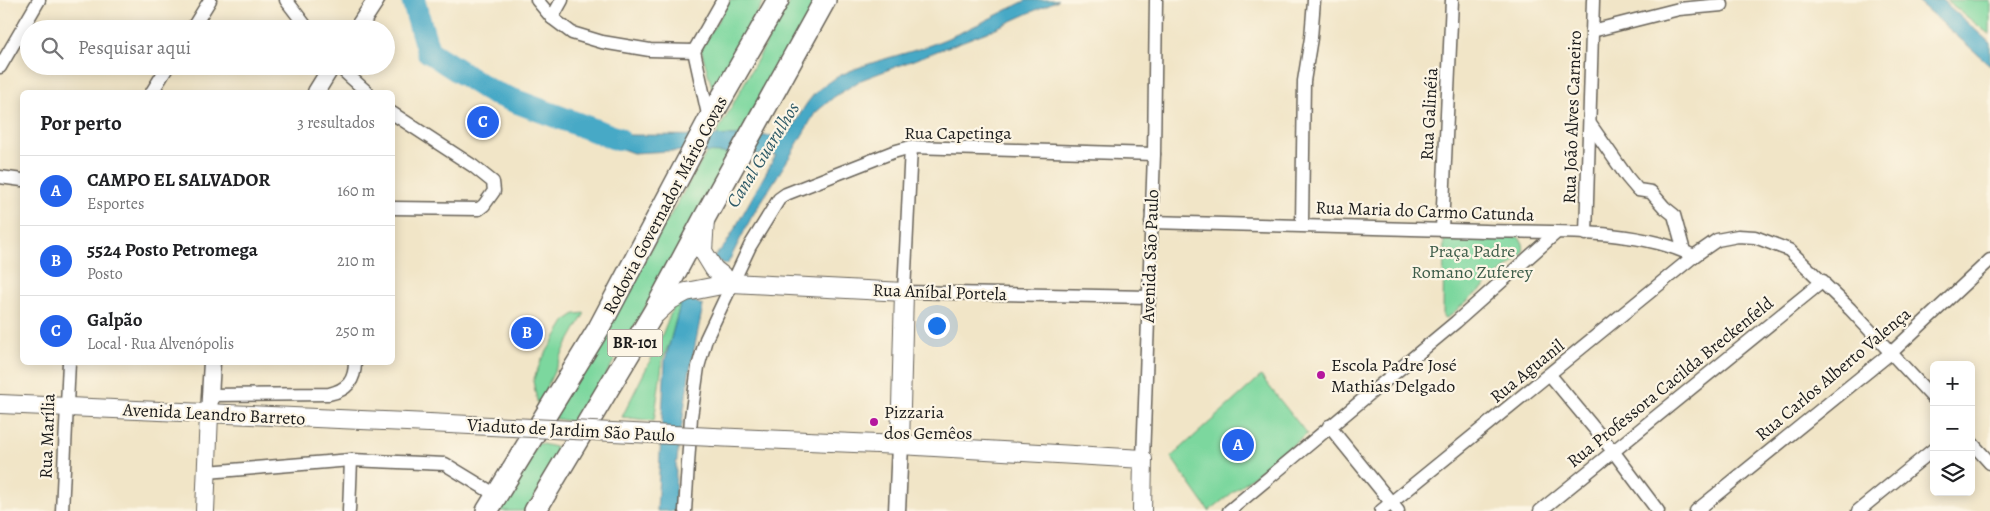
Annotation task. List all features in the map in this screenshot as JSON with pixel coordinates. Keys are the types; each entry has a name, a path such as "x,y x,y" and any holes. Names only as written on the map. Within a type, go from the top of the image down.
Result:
{"highway":[{"name":"Rodovia Governador Mário Covas","path":"492,503 599,328 709,120 778,0"},
{"name":"BR-101","path":"535,511 647,323 825,0"}],"main road":[{"path":"706,215 703,251 718,280"},
{"name":"Rua Aníbal Portela","path":"647,323 671,300 718,280 904,292"},
{"path":"900,445 904,292"},
{"name":"Avenida Leandro Barreto","path":"0,404 429,423"},
{"path":"206,511 209,414"},
{"name":"Viaduto de Jardim São Paulo","path":"429,423 900,445 1144,459"},
{"name":"Avenida São Paulo","path":"1142,511 1144,459"}],"street":[{"path":"27,20 39,0"},
{"path":"198,20 210,0"},
{"path":"286,0 301,20"},
{"path":"363,20 376,0"},
{"path":"537,0 552,18 572,33 602,42 650,50 694,51"},
{"path":"552,18 562,0"},
{"path":"709,120 694,51 723,0"},
{"name":"Avenida São Paulo","path":"1144,459 1154,154 1156,0"},
{"path":"1302,224 1304,81 1311,38 1314,0"},
{"name":"Rua Galinéia","path":"1442,229 1452,0"},
{"name":"Rua João Alves Carneiro","path":"1586,234 1592,0"},
{"path":"1592,31 1679,9 1722,5"},
{"path":"0,67 20,33"},
{"path":"153,90 162,75"},
{"path":"317,90 326,75"},
{"path":"348,75 365,90"},
{"path":"395,115 480,171 493,182 494,190 484,206 479,209 395,208"},
{"path":"1590,124 1638,190 1651,192 1674,215 1689,254"},
{"path":"904,292 911,147"},
{"name":"Rua Capetinga","path":"685,511 691,417 698,367 706,339 718,280 750,246 779,199 786,194 872,160 911,147 1154,154"},
{"path":"0,177 20,180"},
{"name":"Rua Maria do Carmo Catunda","path":"1151,222 1302,224 1620,236 1665,245 1689,254"},
{"path":"1229,511 1456,322 1556,233"},
{"name":"Rua Aguanil","path":"1381,511 1395,507 1689,254 1717,240 1738,236 1756,237 1789,250 1823,281 1892,352 1930,395"},
{"name":"Rua Carlos Alberto Valença","path":"1696,511 1892,352 1990,260"},
{"name":"Rua Professora Cacilda Breckenfeld","path":"1540,511 1823,281"},
{"name":"Rua Aníbal Portela","path":"904,292 1148,297"},
{"name":"Rua Marília","path":"62,511 65,407 69,365"},
{"path":"209,414 212,365"},
{"path":"209,395 329,394 340,392 348,386 353,378 355,365"},
{"path":"1550,375 1613,451 1658,511"},
{"path":"1329,426 1395,507"},
{"path":"897,511 900,445"},
{"path":"1975,446 1990,463"},
{"path":"1858,511 1932,451"},
{"path":"349,511 351,460"},
{"path":"206,472 351,460 445,464 492,503"}],"green space":[{"path":"730,0 764,0 713,91 701,49"},
{"path":"790,0 818,0 704,206 578,423 553,418 704,157"},
{"path":"1946,0 1990,0 1990,35"},
{"name":"Praça Padre Romano Zuferey","path":"1444,233 1518,237 1524,247 1520,257 1447,318 1443,317"},
{"path":"682,298 670,342 663,358 654,421 622,417 658,345 674,305"},
{"path":"585,313 565,348 538,406 533,381 541,361 566,320 575,314"},
{"path":"1261,376 1307,434 1209,511 1171,457"},
{"path":"538,443 564,449 526,511 495,511"}],"water":[{"path":"1027,0 1058,0 987,32 861,80 834,97 815,113 751,218 727,265 713,258 726,244 776,155 669,151 633,153 584,135 591,125 625,135 788,136 812,97 835,78 862,66 920,49 945,39"},
{"path":"1916,0 1942,0 1990,43 1990,65"},
{"path":"684,295 703,306 689,375 676,466 675,511 657,511 665,360"}],"waterway":[{"path":"413,0 428,51 491,92 618,139"}],"place":[{"name":"Galpão","path":"483,122"},
{"name":"5524 Posto Petromega","path":"527,333"},
{"name":"Escola Padre José Mathias Delgado","path":"1321,375"},
{"name":"Pizzaria dos Gemêos","path":"874,422"},
{"name":"CAMPO EL SALVADOR","path":"1238,445"}],"water label":[{"name":"Canal Guarulhos","path":"763,155"}]}
